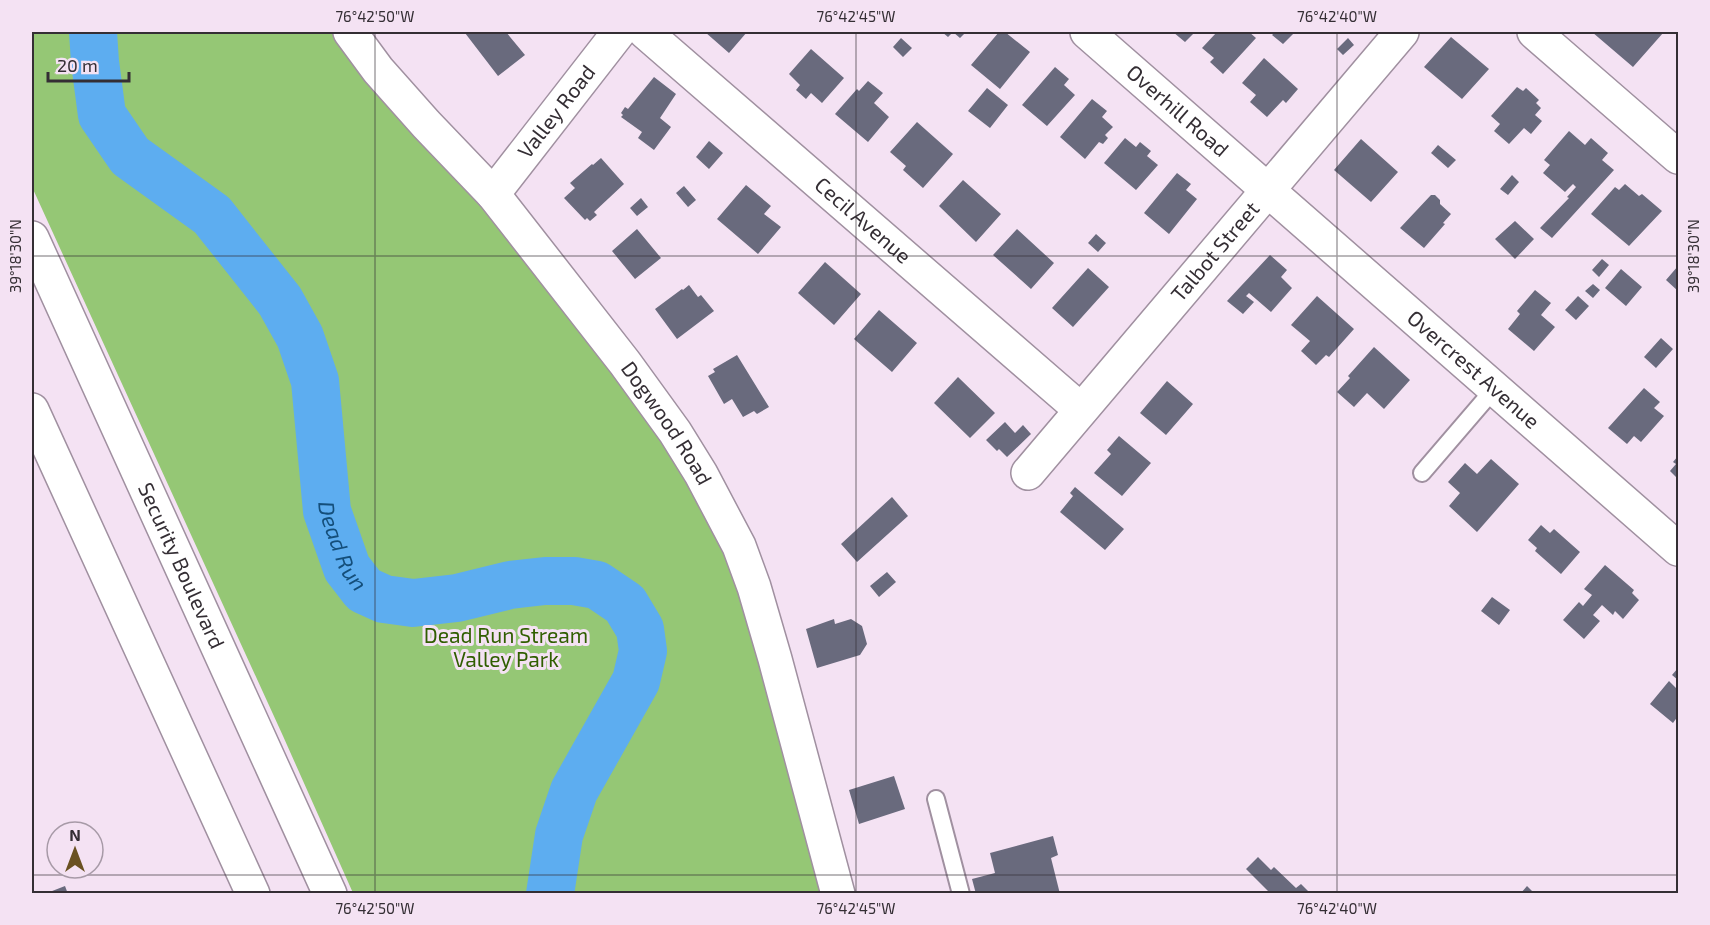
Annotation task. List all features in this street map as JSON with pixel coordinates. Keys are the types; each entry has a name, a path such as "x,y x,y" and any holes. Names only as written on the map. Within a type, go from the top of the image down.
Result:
{"street":[{"name":"Dogwood Road","path":"350,32 378,70 493,194 626,363 675,432 701,474 739,546 754,587 776,659 838,894"},
{"name":"Valley Road","path":"493,194 619,32"},
{"name":"Cecil Avenue","path":"645,32 1082,410"},
{"name":"Overhill Road","path":"1087,32 1268,190"},
{"name":"Talbot Street","path":"1028,473 1402,32"},
{"path":"1534,32 1678,157"},
{"name":"Overcrest Avenue","path":"1268,190 1678,549"},
{"name":"Security Boulevard","path":"32,238 330,894"},
{"path":"32,410 253,894"}],"lane":[{"path":"1422,473 1495,388"},
{"path":"936,799 961,894"}],"green space":[{"name":"Dead Run Stream Valley Park","path":"32,32 337,32 496,215 689,477 735,572 826,893 353,893 32,187"}],"building":[{"path":"506,32 525,55 498,76 465,33"},
{"path":"705,32 747,32 729,53"},
{"path":"942,32 953,32 948,37"},
{"path":"953,32 966,32 960,38"},
{"path":"999,32 1005,32 1030,52 1000,89 971,65"},
{"path":"1173,32 1195,32 1185,42"},
{"path":"1217,32 1249,32 1256,38 1223,74 1210,62 1214,58 1202,48"},
{"path":"1275,32 1295,32 1283,44 1272,35"},
{"path":"1592,32 1662,32 1663,33 1633,67"},
{"path":"1451,37 1489,69 1462,99 1424,67"},
{"path":"901,38 912,48 903,57 893,47"},
{"path":"1348,38 1354,45 1343,55 1337,49"},
{"path":"811,49 844,78 822,103 811,93 806,99 796,90 800,85 789,74"},
{"path":"1264,58 1298,89 1286,103 1283,100 1267,117 1250,102 1256,95 1242,83"},
{"path":"1055,67 1069,79 1064,85 1075,95 1047,126 1022,105"},
{"path":"654,77 676,94 660,118 671,127 654,150 638,138 642,132 621,117 623,115 621,113 625,107 628,109"},
{"path":"868,81 883,93 874,103 889,117 868,142 835,114 857,89 859,91"},
{"path":"1517,87 1523,91 1526,88 1539,100 1536,103 1541,108 1535,115 1542,121 1531,134 1524,128 1509,144 1494,131 1500,124 1491,116"},
{"path":"987,88 1008,105 990,128 968,111"},
{"path":"1092,99 1107,111 1102,117 1113,127 1105,135 1108,138 1103,144 1099,142 1085,159 1060,137"},
{"path":"917,122 953,154 923,188 903,170 906,166 890,152"},
{"path":"1569,131 1585,145 1591,138 1608,153 1602,160 1614,170 1552,238 1540,228 1569,198 1567,197 1576,187 1573,184 1565,192 1543,173 1550,165 1544,160"},
{"path":"1125,138 1136,147 1140,142 1151,151 1147,156 1158,165 1136,190 1104,163"},
{"path":"1361,139 1398,172 1371,202 1334,170"},
{"path":"709,141 723,153 709,169 696,157"},
{"path":"1438,145 1456,160 1448,168 1431,153"},
{"path":"601,158 624,184 594,212 597,215 590,221 587,218 585,220 564,198 575,188 570,183"},
{"path":"1177,173 1191,184 1186,190 1197,199 1169,234 1144,213"},
{"path":"1512,175 1519,182 1508,195 1500,189"},
{"path":"963,180 1001,214 976,242 939,206"},
{"path":"1625,184 1639,196 1642,194 1662,211 1629,246 1591,214 1615,187 1619,190"},
{"path":"746,185 771,206 764,214 781,227 758,254 717,219"},
{"path":"684,186 696,200 688,207 676,193"},
{"path":"1431,195 1435,195 1440,200 1440,204 1451,214 1424,248 1400,228"},
{"path":"641,198 648,207 637,216 630,208"},
{"path":"1515,221 1534,239 1515,259 1495,239"},
{"path":"637,229 661,258 635,279 612,251"},
{"path":"1017,229 1054,263 1031,289 993,255"},
{"path":"1096,234 1106,243 1098,252 1088,243"},
{"path":"1270,255 1287,270 1281,277 1292,288 1271,312 1249,293 1246,296 1254,302 1243,314 1227,301"},
{"path":"1602,259 1609,265 1599,277 1592,270"},
{"path":"825,262 861,294 834,325 798,293"},
{"path":"1678,266 1678,291 1666,280"},
{"path":"1088,268 1109,287 1073,327 1052,308"},
{"path":"1621,269 1642,287 1626,306 1605,288"},
{"path":"1593,284 1600,290 1593,298 1585,291"},
{"path":"689,285 698,297 701,295 714,311 677,339 655,309"},
{"path":"1535,290 1551,303 1541,315 1555,327 1534,351 1508,329 1520,314 1517,311"},
{"path":"1317,296 1354,329 1329,357 1326,355 1316,365 1301,351 1310,341 1291,325"},
{"path":"1578,296 1589,306 1576,320 1565,310"},
{"path":"879,310 917,343 892,372 854,339"},
{"path":"1661,338 1673,349 1656,368 1644,357"},
{"path":"1374,347 1410,380 1384,409 1367,393 1354,407 1337,392"},
{"path":"737,355 769,407 757,414 754,411 743,417 732,399 724,404 708,376 715,372 713,369"},
{"path":"958,377 995,413 970,438 934,403"},
{"path":"1167,381 1193,404 1166,435 1140,413"},
{"path":"1644,388 1660,402 1654,408 1664,416 1641,442 1634,436 1627,444 1608,428"},
{"path":"1005,422 1015,433 1023,425 1031,434 1007,457 986,440"},
{"path":"1119,436 1151,463 1122,496 1094,473 1111,454 1107,450"},
{"path":"1678,456 1678,479 1670,471 1676,464 1673,462"},
{"path":"1491,459 1519,484 1477,532 1449,506 1460,493 1448,482 1465,463 1477,474"},
{"path":"1075,487 1124,529 1105,550 1060,512 1073,496 1070,493"},
{"path":"892,497 908,516 857,562 841,544"},
{"path":"1541,525 1550,533 1554,529 1580,552 1561,574 1535,551 1537,548 1528,540"},
{"path":"1605,565 1634,590 1632,593 1639,600 1623,619 1615,611 1613,615 1602,605 1593,615 1600,621 1584,639 1563,620 1579,602 1583,606 1592,595 1584,589"},
{"path":"887,572 896,582 879,597 870,586"},
{"path":"1492,597 1510,610 1499,625 1481,611"},
{"path":"834,619 835,624 851,619 862,626 867,644 860,655 817,668 806,629"},
{"path":"1678,668 1678,680 1672,675"},
{"path":"1669,681 1678,690 1678,716 1673,723 1650,704"},
{"path":"894,776 905,809 859,824 849,790"},
{"path":"1053,836 1058,855 1051,858 1060,894 976,894 972,879 995,873 990,853"},
{"path":"1258,857 1271,870 1274,867 1296,888 1301,884 1309,892 1308,894 1271,894 1246,869"},
{"path":"65,886 68,894 47,894 47,893"},
{"path":"1527,886 1535,894 1520,894"}],"waterway":[{"name":"Dead Run","path":"93,32 102,115 130,156 212,215 280,301 300,337 315,381 327,511 347,568 364,590 384,599 413,603 457,598 510,585 545,581 574,581 597,585 625,604 640,629 643,651 636,681 574,791 559,835 550,894"}]}
